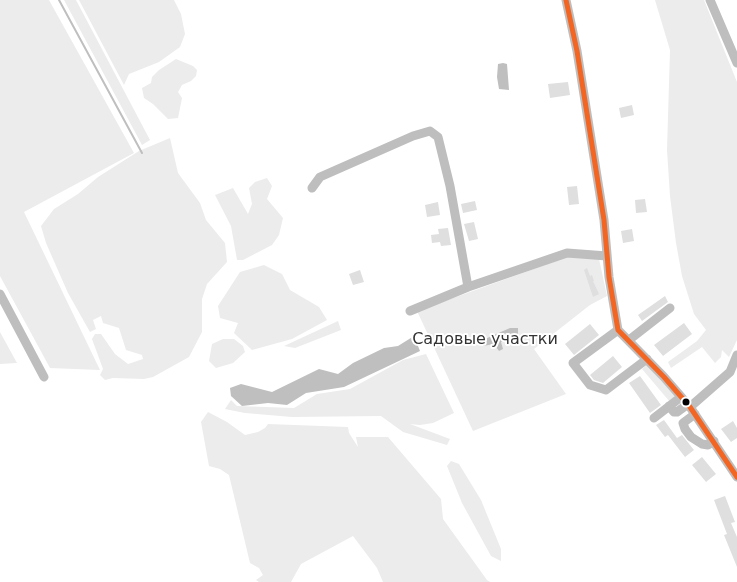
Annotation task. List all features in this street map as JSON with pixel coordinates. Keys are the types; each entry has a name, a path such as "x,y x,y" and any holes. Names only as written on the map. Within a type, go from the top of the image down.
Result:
{"street":[{"path":"566,0 577,51 604,220 609,277 618,330 647,358 691,408 737,477"},
{"path":"710,0 737,63"},
{"path":"312,188 320,177 413,136 430,131 438,137 453,204 468,287"},
{"path":"410,311 468,287 567,253 607,256"},
{"path":"0,294 44,377"},
{"path":"629,340 670,308"},
{"path":"618,330 573,363 590,385 606,390 647,358"},
{"path":"714,440 708,445 702,444 691,437 683,423 691,408 730,372 737,355"},
{"path":"654,418 681,397"},
{"path":"669,406 674,412 691,408"}],"green space":[{"path":"0,0 49,0 134,153 24,212 100,370 50,368 0,276"},
{"path":"64,0 76,0 150,140 142,145"},
{"path":"79,0 174,0 181,14 185,34 180,47 159,62 129,74 124,85"},
{"path":"655,0 704,0 737,82 737,340 729,357 722,350 721,357 715,363 702,347 671,368 668,362 697,341 706,330 694,314 682,276 676,243 667,150 670,50"},
{"path":"176,59 193,66 197,70 196,76 191,81 182,85 178,92 182,98 178,118 168,119 144,98 142,88 151,83 152,77 159,70"},
{"path":"170,138 178,173 200,203 206,220 225,243 227,262 207,284 202,299 202,332 189,357 153,377 105,380 100,375 103,369 92,339 95,334 101,334 115,354 128,364 143,359 142,355 126,350 119,328 103,323 101,316 93,320 96,329 90,332 68,293 46,243 41,226 54,209 78,194 98,177 139,151"},
{"path":"267,178 272,186 267,199 283,218 279,235 272,245 243,260 237,260 231,226 215,195 233,188 248,214 252,204 249,188 255,182"},
{"name":"Садовые участки","path":"570,256 599,259 607,296 590,305 534,349 566,394 473,431 417,311"},
{"path":"264,265 282,274 290,290 319,307 327,320 292,339 252,350 234,333 238,323 220,318 218,306 240,272"},
{"path":"338,321 341,330 295,348 284,346"},
{"path":"0,332 17,363 0,364"},
{"path":"223,339 234,339 243,346 245,352 233,363 216,368 209,361 212,344"},
{"path":"426,354 454,413 433,423 410,424 450,439 447,445 403,432 381,416 292,417 245,413 225,409 231,400 237,406 294,408 317,394 350,389 403,360"},
{"path":"648,364 676,396 670,402 642,369"},
{"path":"208,412 227,422 245,435 258,432 268,424 348,427 349,433 358,447 356,437 388,437 441,499 443,519 490,582 383,582 377,568 353,536 301,564 291,582 259,582 256,580 263,575 259,568 250,563 229,475 220,469 209,466 201,422"},
{"path":"451,461 459,464 481,500 501,549 501,561 491,556 462,503 447,466"}],"shaded area":[{"path":"498,64 507,64 509,90 499,89 497,77"},
{"path":"510,328 518,328 518,334 501,342 503,349 499,351 494,344 483,346 480,343 485,339"},
{"path":"414,336 420,351 344,387 306,393 287,405 268,403 242,406 231,396 230,388 241,384 272,392 319,369 338,374 353,363 384,348 398,346"}],"building":[{"path":"568,82 570,95 550,98 548,84"},
{"path":"632,105 634,115 621,118 619,108"},
{"path":"577,186 579,204 569,205 567,187"},
{"path":"645,199 647,212 636,213 635,200"},
{"path":"475,201 477,210 463,213 461,204"},
{"path":"438,202 440,215 427,217 425,205"},
{"path":"474,222 478,239 469,241 464,224"},
{"path":"448,228 451,245 441,246 440,242 432,243 431,235 439,234 438,229"},
{"path":"632,229 634,241 623,243 621,231"},
{"path":"587,268 590,276 592,275 599,294 593,297 584,270"},
{"path":"360,270 364,282 353,285 349,274"},
{"path":"665,296 668,302 642,321 638,315"},
{"path":"684,323 692,334 663,356 654,345"},
{"path":"590,324 599,335 574,355 565,344"},
{"path":"613,356 622,367 603,383 594,380 590,375"},
{"path":"640,376 661,405 650,413 629,383"},
{"path":"664,420 677,438 682,435 694,450 685,457 668,435 665,437 656,425"},
{"path":"733,421 737,428 737,438 731,442 721,429"},
{"path":"702,457 716,474 706,482 692,465"},
{"path":"725,496 735,522 731,523 737,537 737,567 724,535 727,534 714,500"}],"waterway":[{"path":"59,0 142,153"}],"transit line":[{"path":"566,0 577,51 604,220 609,277 618,330 690,407 737,477"}]}
